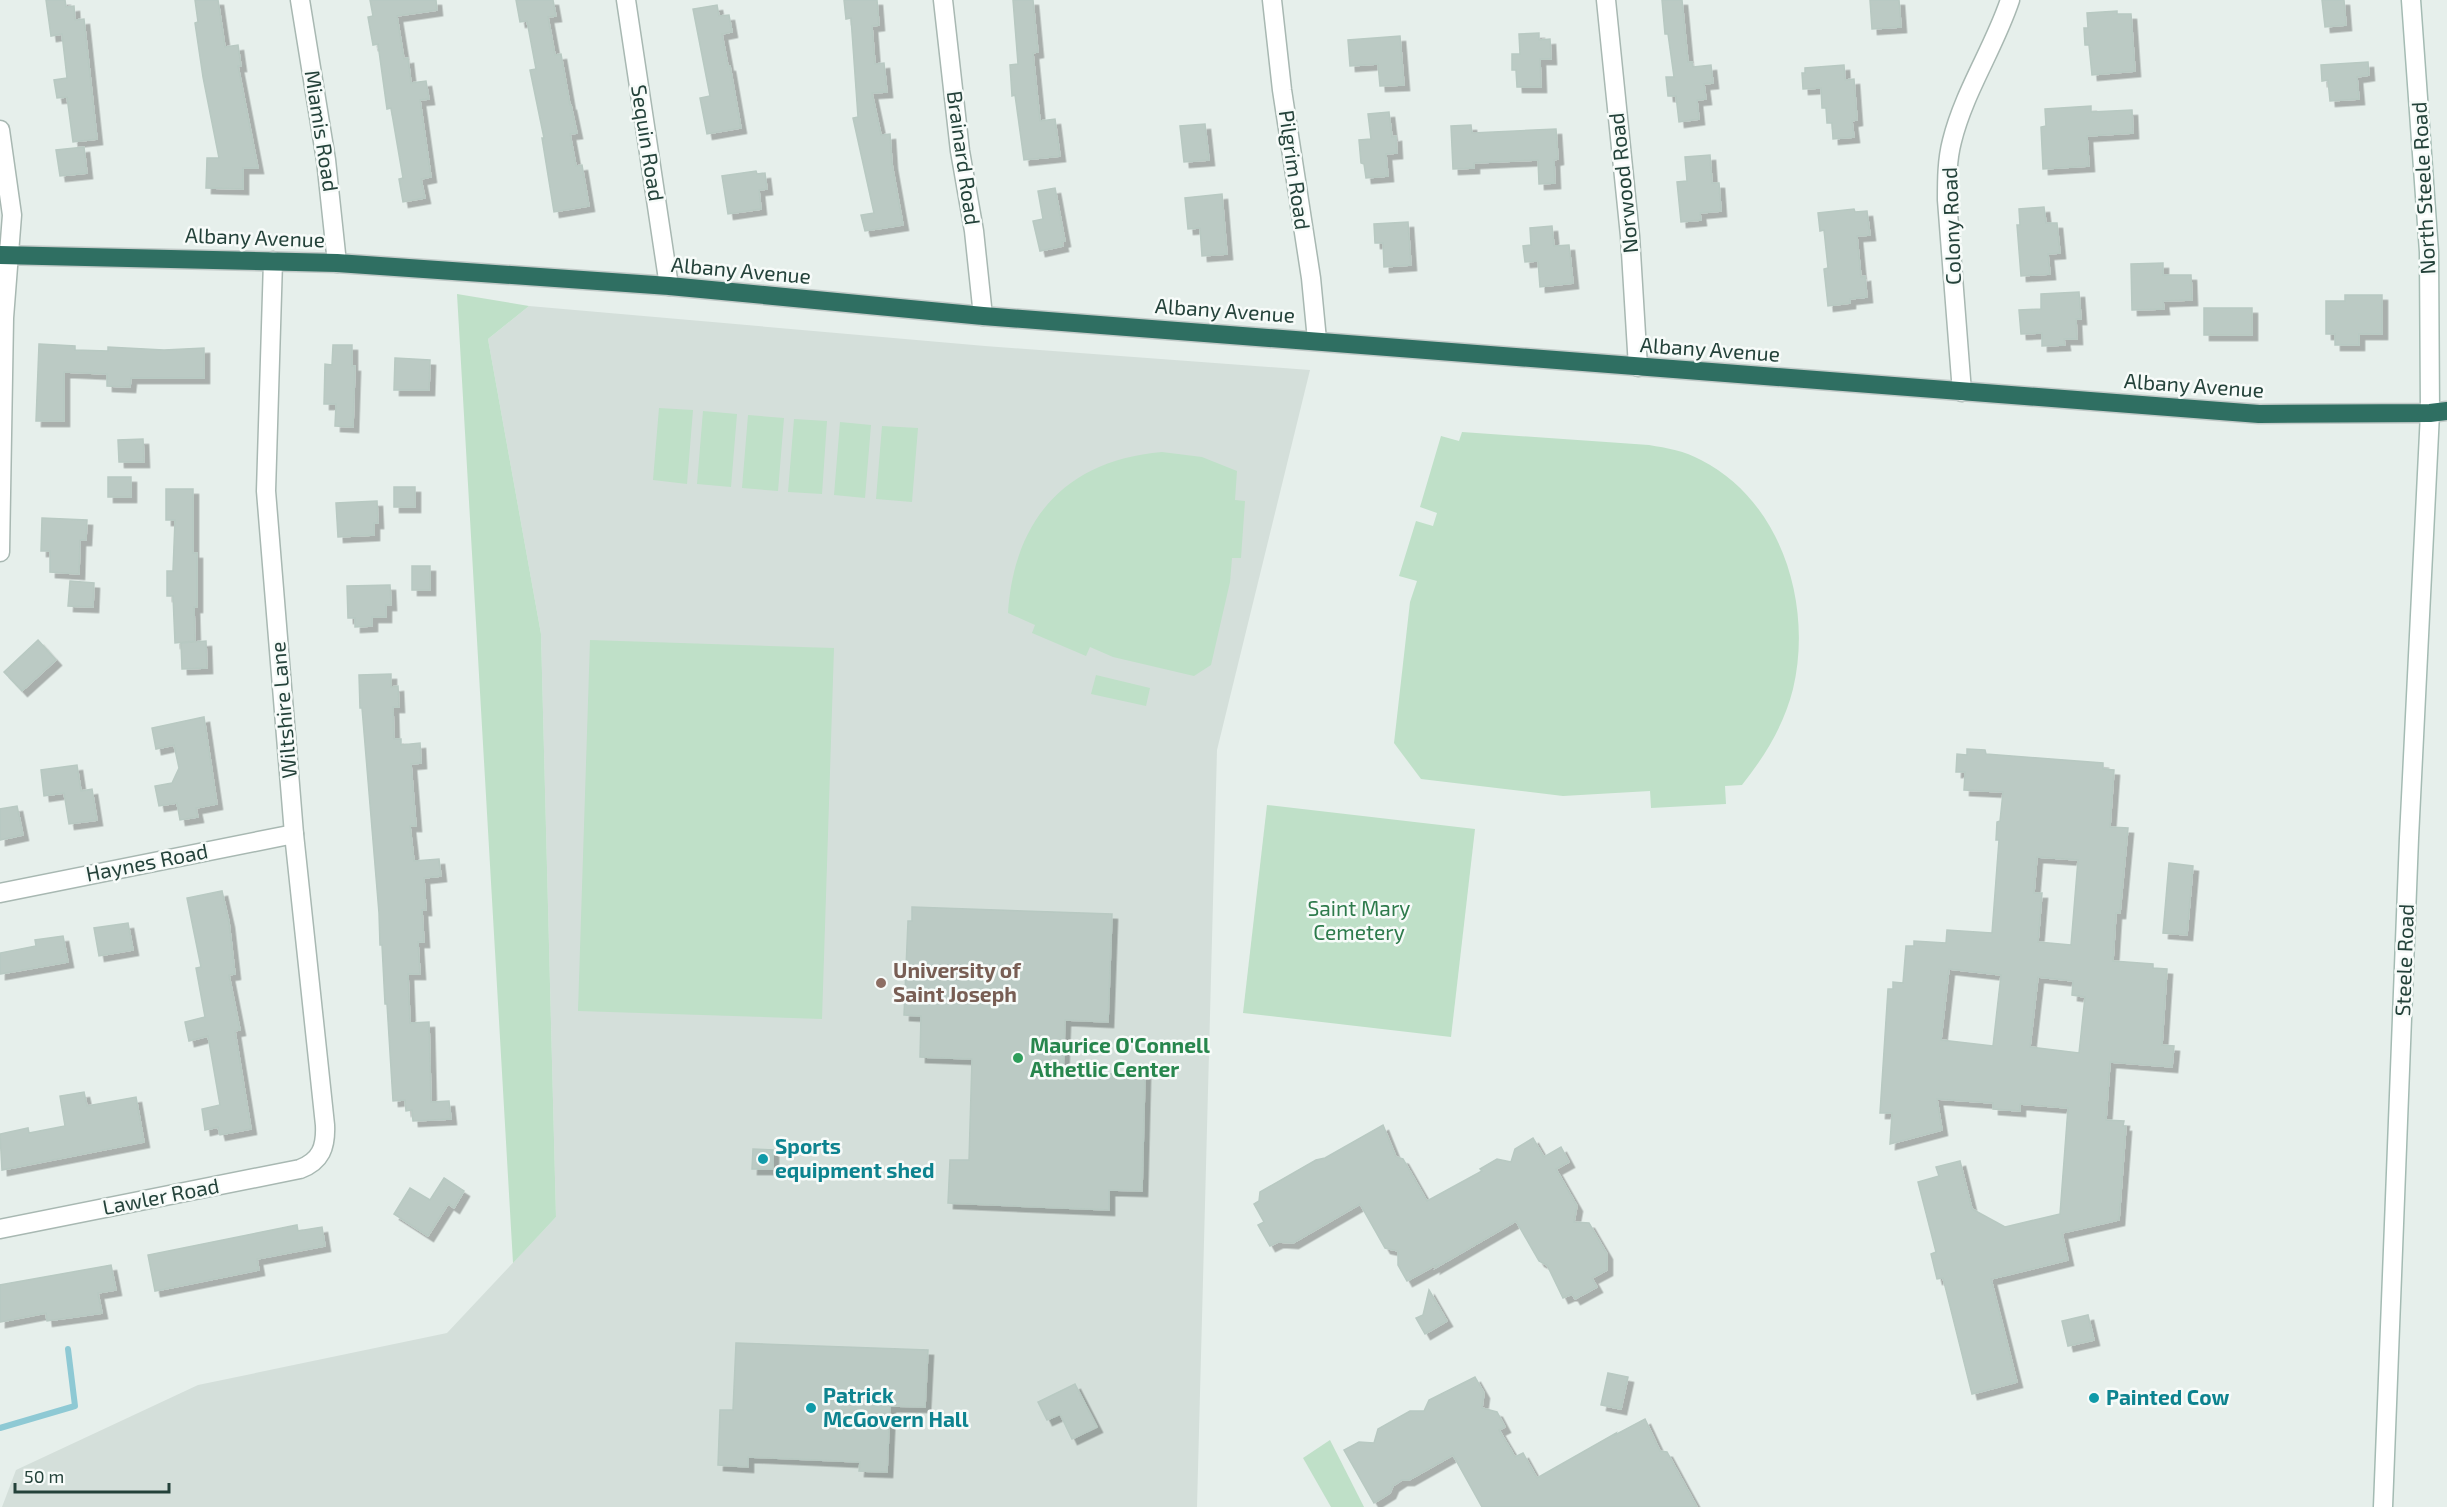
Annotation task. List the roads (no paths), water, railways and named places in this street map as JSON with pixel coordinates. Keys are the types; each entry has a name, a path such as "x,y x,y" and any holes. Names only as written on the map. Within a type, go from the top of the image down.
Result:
{"highway":[{"name":"Albany Avenue","path":"5,255 338,263 669,286 983,316 2259,414 2439,412"}],"street":[{"name":"Miamis Road","path":"300,0 326,160 338,263"},
{"name":"Sequin Road","path":"626,0 669,286"},
{"name":"Brainard Road","path":"943,0 960,151 974,231 983,316"},
{"name":"Pilgrim Road","path":"1272,0 1282,90 1312,286 1317,340"},
{"name":"Norwood Road","path":"1606,0 1634,279 1638,367"},
{"name":"Colony Road","path":"1962,392 1947,200 1947,170 1960,115 2003,21 2010,0"},
{"name":"North Steele Road","path":"2410,0 2439,412"},
{"path":"0,130 11,199 12,235 5,255 0,552"},
{"name":"Wiltshire Lane","path":"273,261 266,491 294,834 326,1136 319,1158"},
{"name":"Steele Road","path":"2383,1507 2409,838 2439,412"},
{"name":"Haynes Road","path":"0,892 294,834"},
{"name":"Lawler Road","path":"0,1229 300,1169 311,1165 319,1158"}],"waterway":[{"path":"0,1428 75,1406 68,1349"}],"place":[{"name":"University of Saint Joseph","path":"881,983"},
{"name":"Maurice O'Connell Athetlic Center","path":"1018,1058"},
{"name":"Sports equipment shed","path":"763,1159"},
{"name":"Painted Cow","path":"2094,1398"},
{"name":"Patrick McGovern Hall","path":"811,1408"}],"park label":[{"name":"Saint Mary Cemetery","path":"1359,921"}]}
